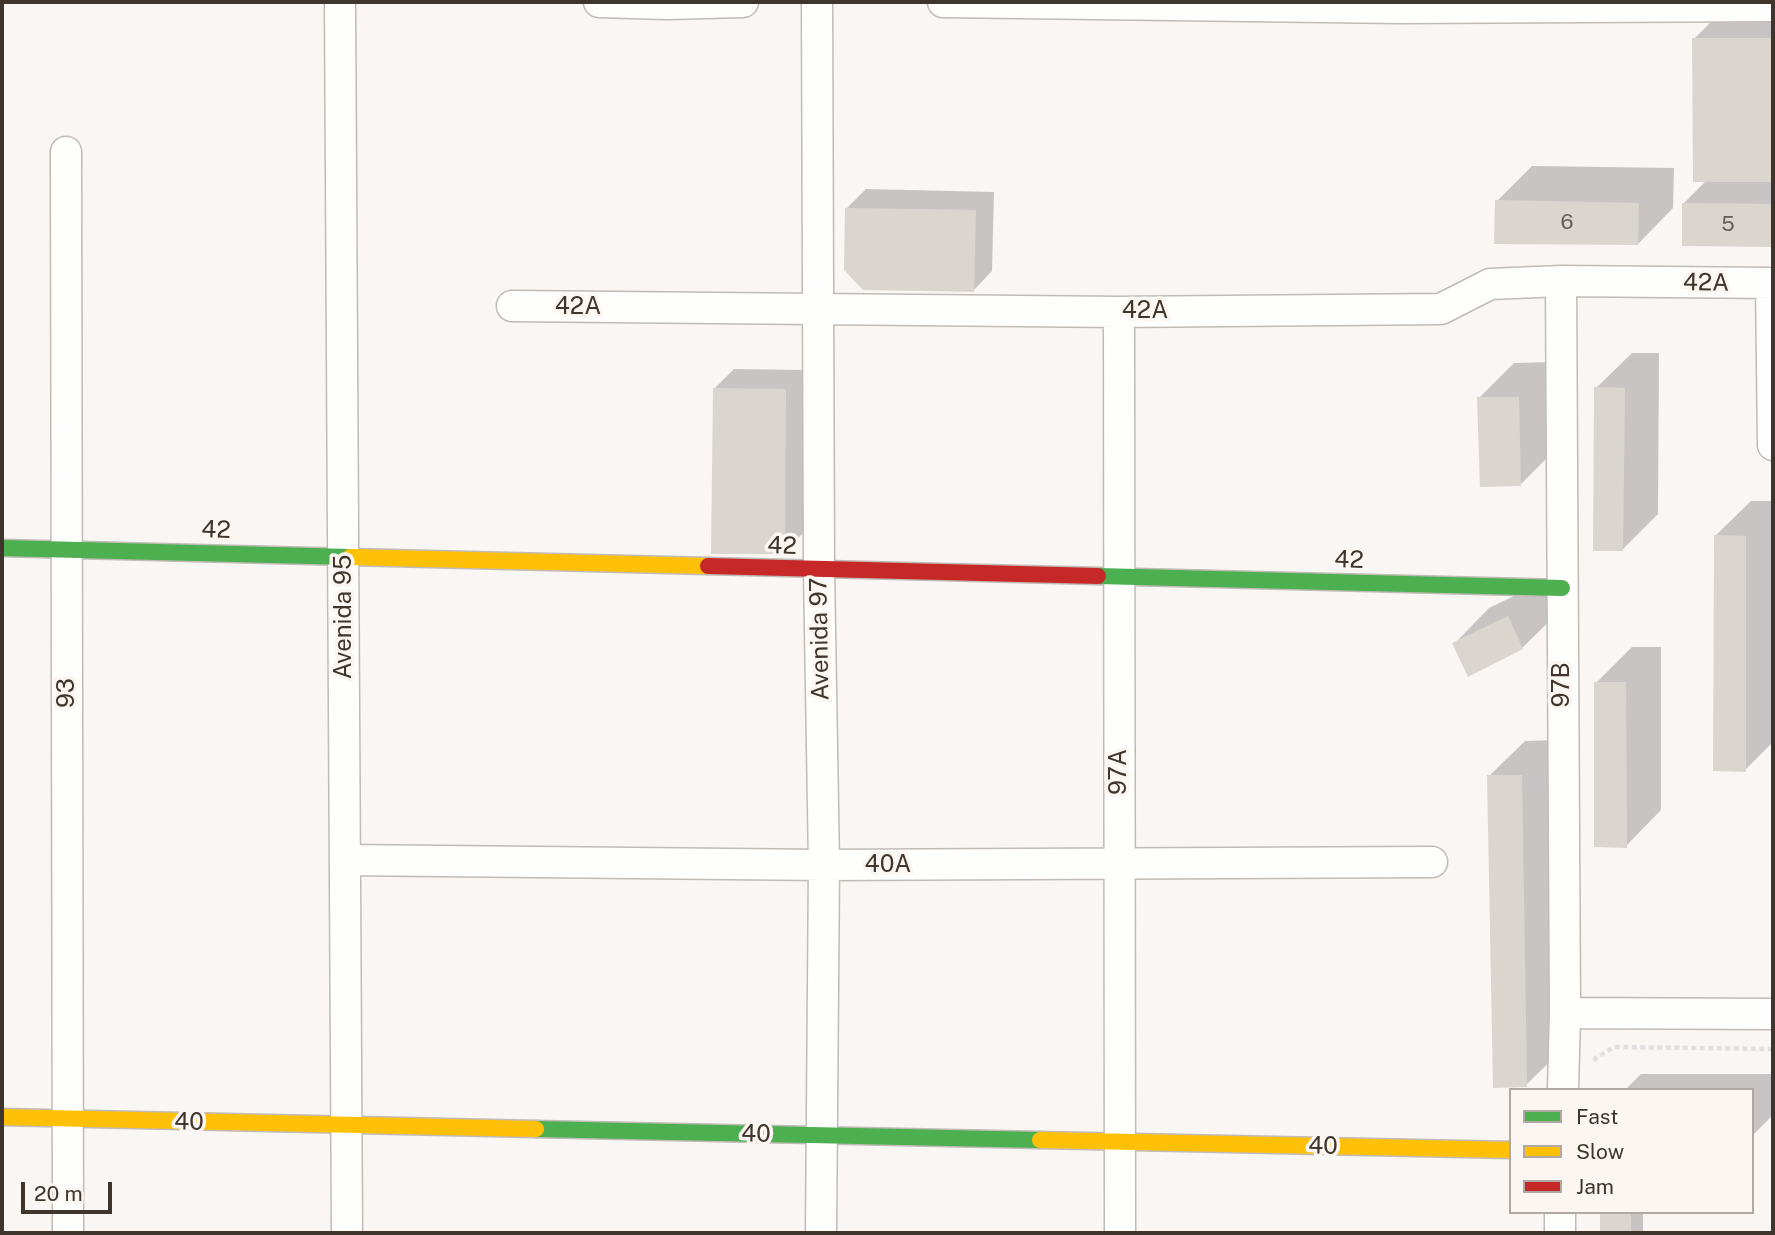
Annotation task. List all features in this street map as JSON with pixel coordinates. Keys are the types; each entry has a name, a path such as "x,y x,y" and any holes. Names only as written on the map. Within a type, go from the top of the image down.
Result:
{"street":[{"name":"Avenida 95","path":"340,2 347,1233"},
{"path":"599,2 743,2"},
{"name":"Avenida 97","path":"817,2 819,569 824,865 821,1233"},
{"path":"943,2 1401,8 1698,4 1773,6"},
{"name":"93","path":"66,152 68,1233"},
{"name":"42A","path":"512,306 1119,312 1441,309 1490,284 1561,281 1772,284"},
{"name":"97B","path":"1561,281 1563,1088"},
{"path":"1772,284 1773,445"},
{"name":"97A","path":"1119,312 1120,1233"},
{"name":"42","path":"2,548 1562,589"},
{"name":"40A","path":"345,860 824,865 1432,862"},
{"path":"1564,1013 1773,1014"},
{"name":"40","path":"2,1117 1509,1150"},
{"path":"1560,1214 1560,1233"}],"path":[{"path":"1591,1066 1595,1058 1615,1047 1773,1049"}],"building":[{"path":"1692,38 1773,38 1773,182 1693,182"},
{"path":"1495,200 1639,203 1638,245 1494,244"},
{"path":"1682,203 1773,204 1773,247 1682,246"},
{"path":"845,208 976,210 974,292 863,290 844,270"},
{"path":"1594,387 1625,388 1623,551 1593,551"},
{"path":"713,388 786,389 785,554 711,554"},
{"path":"1477,397 1519,397 1521,486 1480,487"},
{"path":"1714,535 1746,536 1746,772 1713,771"},
{"path":"1508,616 1523,649 1468,677 1452,643"},
{"path":"1594,682 1626,682 1627,848 1594,847"},
{"path":"1487,775 1522,775 1527,1087 1493,1088"},
{"path":"1600,1214 1631,1214 1631,1233 1600,1233"}],"traffic: fast":[{"path":"2,548 350,557"},
{"path":"1098,576 1562,588"},
{"path":"536,1129 1040,1140"}],"traffic: slow":[{"path":"350,557 708,566"},
{"path":"2,1117 536,1129"},
{"path":"1040,1140 1509,1150"}],"traffic: jam":[{"path":"708,566 1098,576"}]}
